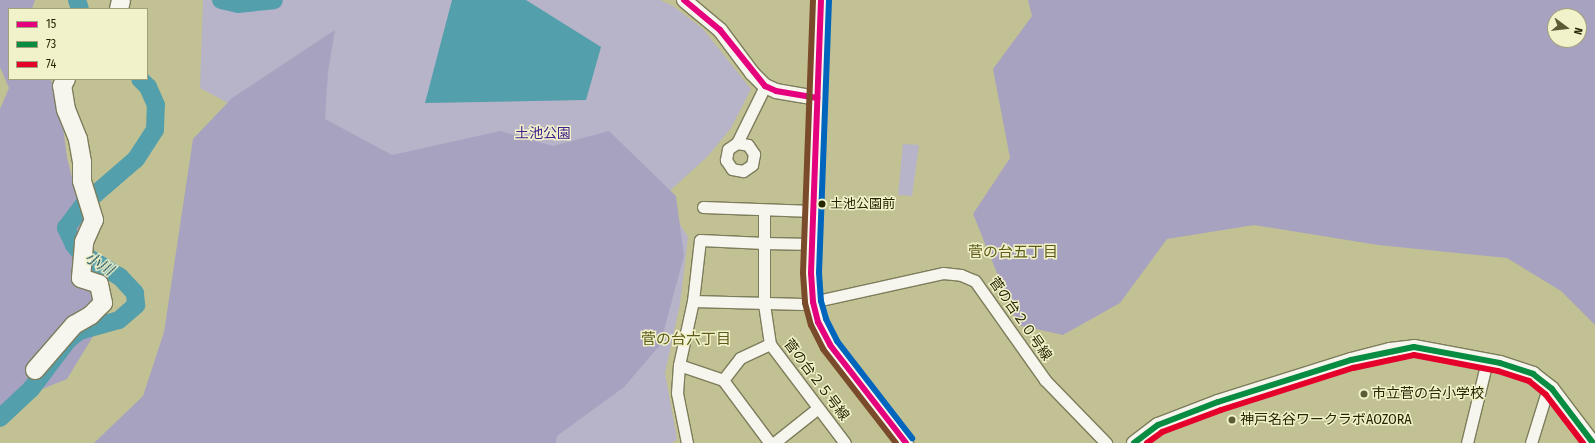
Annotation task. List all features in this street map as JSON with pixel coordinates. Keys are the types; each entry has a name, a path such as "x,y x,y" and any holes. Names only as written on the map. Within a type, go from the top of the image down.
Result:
{"main road":[{"path":"35,370 74,325 92,315 103,303 99,284 81,278 83,255 94,220 88,200 78,139 66,110 62,86 65,80"}],"street":[{"path":"684,0 720,30 752,73 765,86 776,91 817,98"},
{"path":"821,0 812,244 813,302 818,322 830,345 906,443"},
{"path":"737,143 765,86"},
{"path":"703,207 813,211"},
{"name":"菅の台２５号線","path":"764,210 764,304 770,344 845,443"},
{"path":"687,443 677,393 679,365 693,301 700,240 812,244"},
{"name":"菅の台２０号線","path":"693,301 764,304 813,302 943,273 962,275 975,281 1045,380 1106,443"},
{"path":"724,380 740,358 770,344"},
{"path":"1134,443 1158,425 1218,402 1390,350 1414,347 1516,367 1533,374 1548,385 1592,443"},
{"path":"1467,443 1487,361"},
{"path":"679,365 724,380 770,443"},
{"path":"1532,443 1548,385"},
{"path":"774,443 818,408"}],"green space":[{"name":"土池公園","path":"203,0 660,0 673,6 703,29 751,89 731,128 708,156 663,197 688,237 680,304 665,373 677,439 672,443 533,443 295,139 200,88"},
{"path":"903,144 919,145 912,196 898,195"}],"shaded area":[{"path":"0,0 35,0 32,8 8,8 8,80 51,80 59,95 67,158 91,250 111,307 67,379 0,406 0,109 9,88 0,67"},
{"path":"1028,0 1595,0 1595,325 1561,291 1507,258 1378,245 1254,225 1167,239 1120,303 1063,335 1018,325 973,214 1010,158 993,69 1032,16"},
{"path":"335,30 328,72 325,119 392,155 500,131 553,146 609,131 676,196 684,256 660,345 624,387 557,436 556,443 94,443 143,396 164,332 193,139 232,98"}],"water":[{"path":"452,0 526,0 601,47 586,100 425,103"}],"waterway":[{"name":"小川","path":"77,0 80,8"},
{"path":"221,0 238,4 274,0"},
{"name":"小川","path":"0,418 31,389 68,340 79,331 119,320 136,305 135,293 120,277 81,253 74,245 66,228 85,203 136,159 155,130 156,105 148,87 141,80"}],"transit line":[{"name":"15","path":"684,0 720,30 765,86 776,91 817,98"},
{"path":"813,0 803,273 805,303 811,325 823,349 896,443"},
{"name":"15","path":"821,0 811,273 813,302 818,322 830,345 906,443"},
{"path":"829,0 819,273 821,301 826,319 837,341 912,438"},
{"name":"73","path":"1134,443 1158,425 1218,402 1351,360 1414,347 1500,363 1533,374 1552,389 1593,443"},
{"name":"74","path":"1147,443 1162,432 1221,410 1353,368 1414,355 1498,371 1529,381 1546,395 1583,443"}],"place":[{"name":"土池公園前","path":"822,204"},
{"name":"市立菅の台小学校","path":"1364,394"},
{"name":"神戸名谷ワークラボAOZORA","path":"1232,420"}],"district":[{"name":"菅の台五丁目","path":"1013,253"},
{"name":"菅の台六丁目","path":"686,340"}]}
